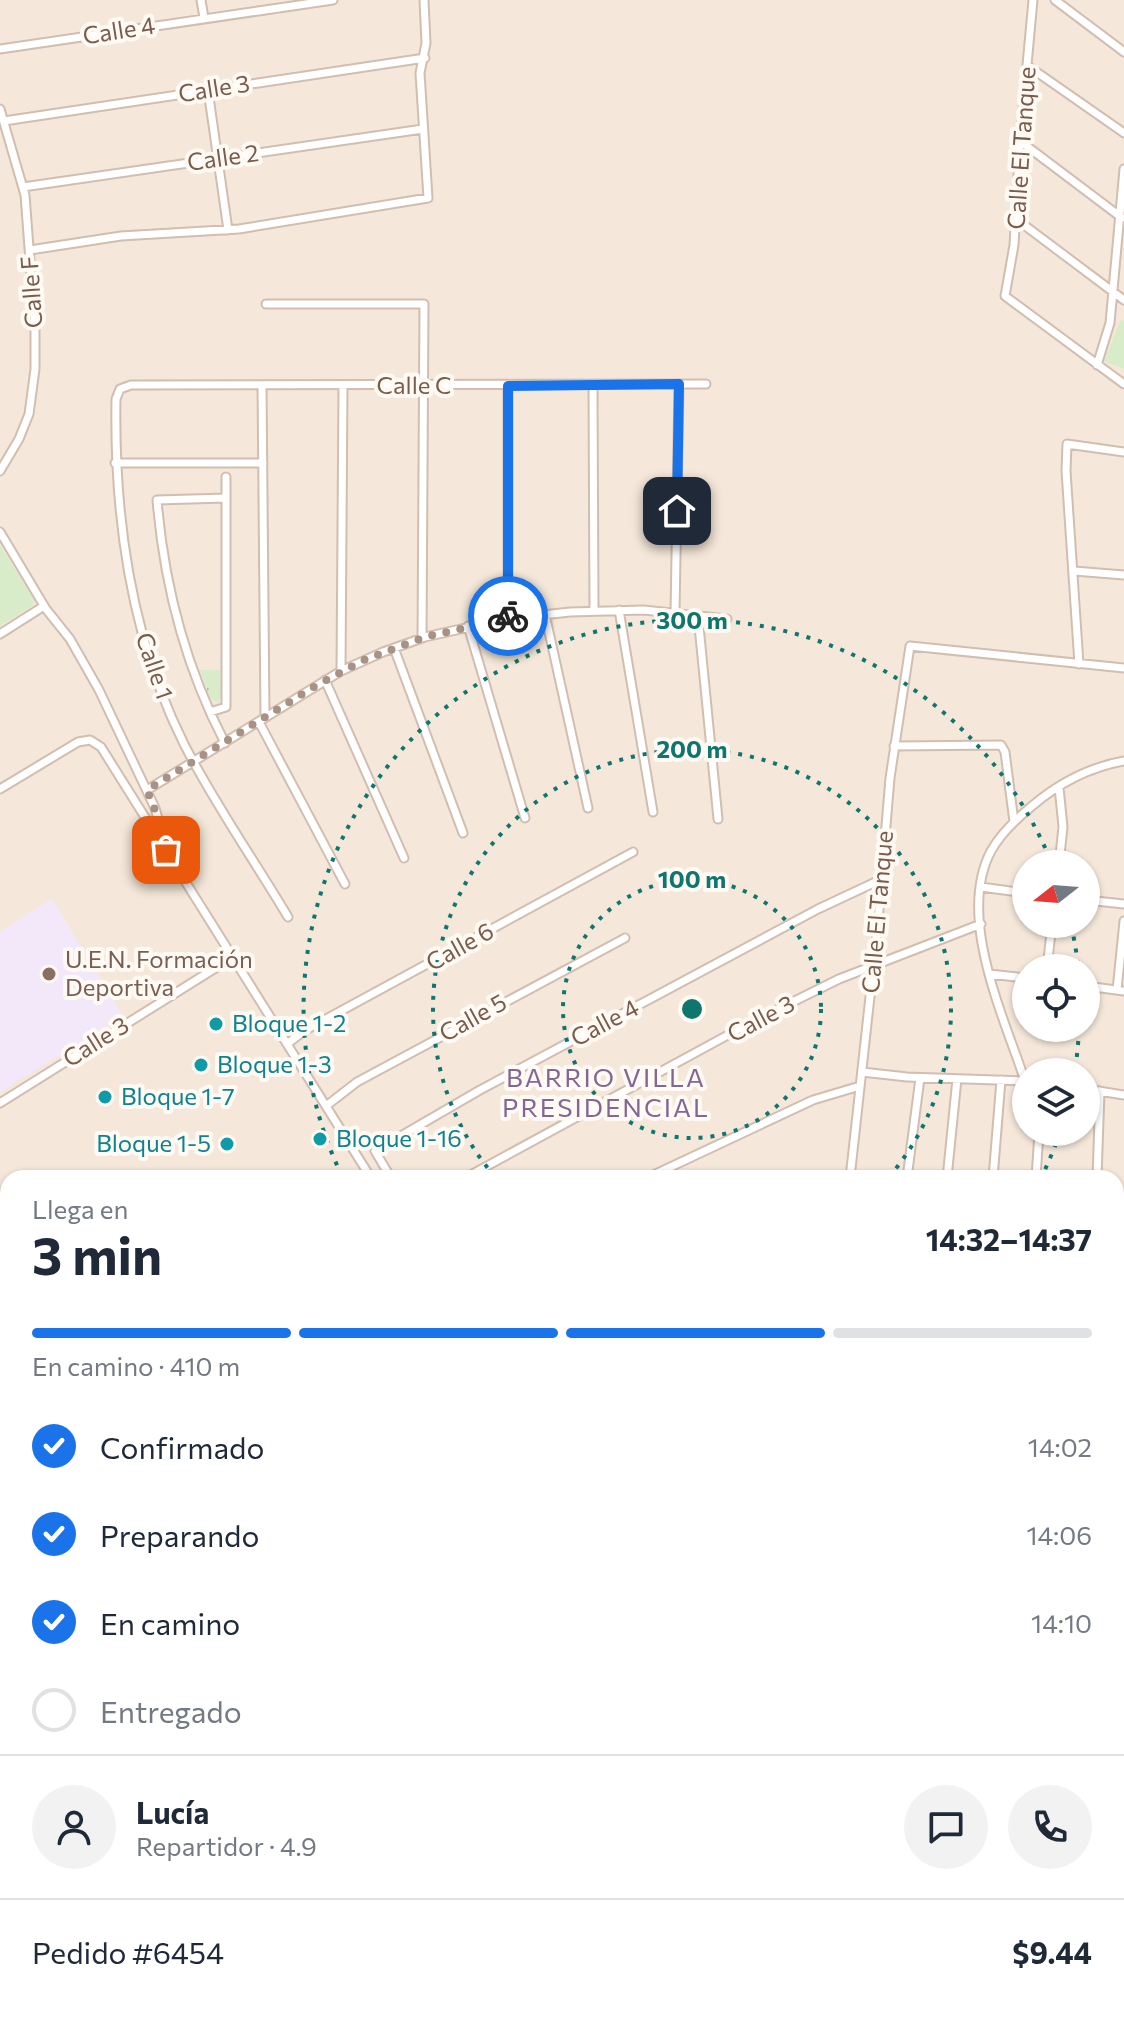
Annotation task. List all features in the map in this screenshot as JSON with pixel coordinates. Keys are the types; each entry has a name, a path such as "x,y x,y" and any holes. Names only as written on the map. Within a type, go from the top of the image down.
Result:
{"street":[{"path":"201,0 204,18"},
{"name":"Calle 4","path":"0,49 333,0"},
{"path":"30,250 121,236 228,230 428,198 420,73 425,58 424,0"},
{"name":"Calle El Tanque","path":"1033,0 1016,219 1005,296 1097,365"},
{"path":"1055,0 1124,52"},
{"name":"Calle 3","path":"4,121 425,58"},
{"path":"1028,66 1124,133"},
{"path":"208,90 228,230"},
{"name":"Calle F","path":"0,109 23,187 35,327 33,391 29,414 19,439 0,471"},
{"name":"Calle 2","path":"23,187 423,129"},
{"path":"1020,141 1122,218"},
{"path":"1124,169 1122,218 1110,323 1097,365 1124,384"},
{"path":"1016,219 1124,300"},
{"path":"266,304 424,304 422,638"},
{"path":"675,614 679,384"},
{"name":"Calle C","path":"122,387 706,384"},
{"path":"262,385 262,720 345,884"},
{"path":"341,671 343,385"},
{"path":"593,385 594,611"},
{"path":"508,386 508,618"},
{"name":"Calle 1","path":"122,387 116,399 115,463 123,545 139,620 163,695 195,762 288,917"},
{"path":"1124,452 1067,444 1066,471 1079,664 1124,668"},
{"path":"115,463 263,463"},
{"path":"210,712 226,707 226,477"},
{"path":"225,743 210,712 171,596 160,540 157,500 226,498"},
{"path":"0,532 44,606 70,639 99,690 147,790 161,825 166,850"},
{"path":"1074,571 1124,575"},
{"path":"0,634 44,606"},
{"path":"619,610 653,812"},
{"path":"147,790 341,671 422,638 508,618 545,614 619,610 727,619"},
{"path":"545,614 588,808"},
{"path":"698,616 718,819"},
{"path":"468,626 525,818"},
{"name":"Calle El Tanque","path":"849,1170 874,965 894,746 910,646 1079,664"},
{"path":"394,648 463,833"},
{"path":"325,680 404,858"},
{"path":"0,789 69,746 90,740 101,747 366,1170"},
{"path":"894,746 1001,745 1005,752 1014,822"},
{"path":"1018,1058 989,974 981,924 981,887 991,852 1014,822 1059,787 1093,769 1124,761"},
{"path":"1059,787 1063,827 1061,850"},
{"name":"Calle 6","path":"287,1044 304,1031 633,852"},
{"name":"Calle 4","path":"386,1170 375,1151 480,1090 818,909 882,879"},
{"path":"981,887 1012,891"},
{"path":"1100,901 1124,904"},
{"path":"1100,988 1120,990 1124,921"},
{"name":"Calle 3","path":"480,1170 750,1023 839,979 981,924"},
{"name":"Calle 5","path":"326,1106 367,1077 625,938"},
{"name":"Calle 3","path":"0,1103 233,957"},
{"path":"989,974 1012,976"},
{"path":"862,1072 920,1078 1012,1080"},
{"path":"908,1170 920,1078"},
{"path":"948,1170 957,1079"},
{"path":"994,1170 1001,1080"},
{"path":"664,1170 813,1100 860,1086"},
{"path":"1100,1091 1124,1095"},
{"path":"1037,1170 1038,1146"},
{"path":"1097,1170 1098,1146"}],"shaded area":[{"path":"0,0 1124,0 1124,1170 0,1170"},
{"name":"U.E.N. Formación Deportiva","path":"52,899 123,1016 0,1092 0,932"}],"green space":[{"path":"1121,319 1124,321 1124,369 1104,361"},
{"path":"0,545 35,601 0,626"},
{"path":"200,670 220,670 221,697 218,702 210,698"}],"way so far":[{"path":"166,850 161,825 147,790 317,685 364,660 425,637 508,616"}],"place":[{"name":"U.E.N. Formación Deportiva","path":"49,974"},
{"name":"Bloque 1-2","path":"216,1024"},
{"name":"Bloque 1-3","path":"201,1065"},
{"name":"Bloque 1-7","path":"105,1097"},
{"name":"Bloque 1-16","path":"320,1139"},
{"name":"Bloque 1-5","path":"227,1144"}],"district":[{"name":"BARRIO VILLA PRESIDENCIAL","path":"606,1093"}],"route":[{"path":"508,616 508,386 679,384 677,511"}]}
